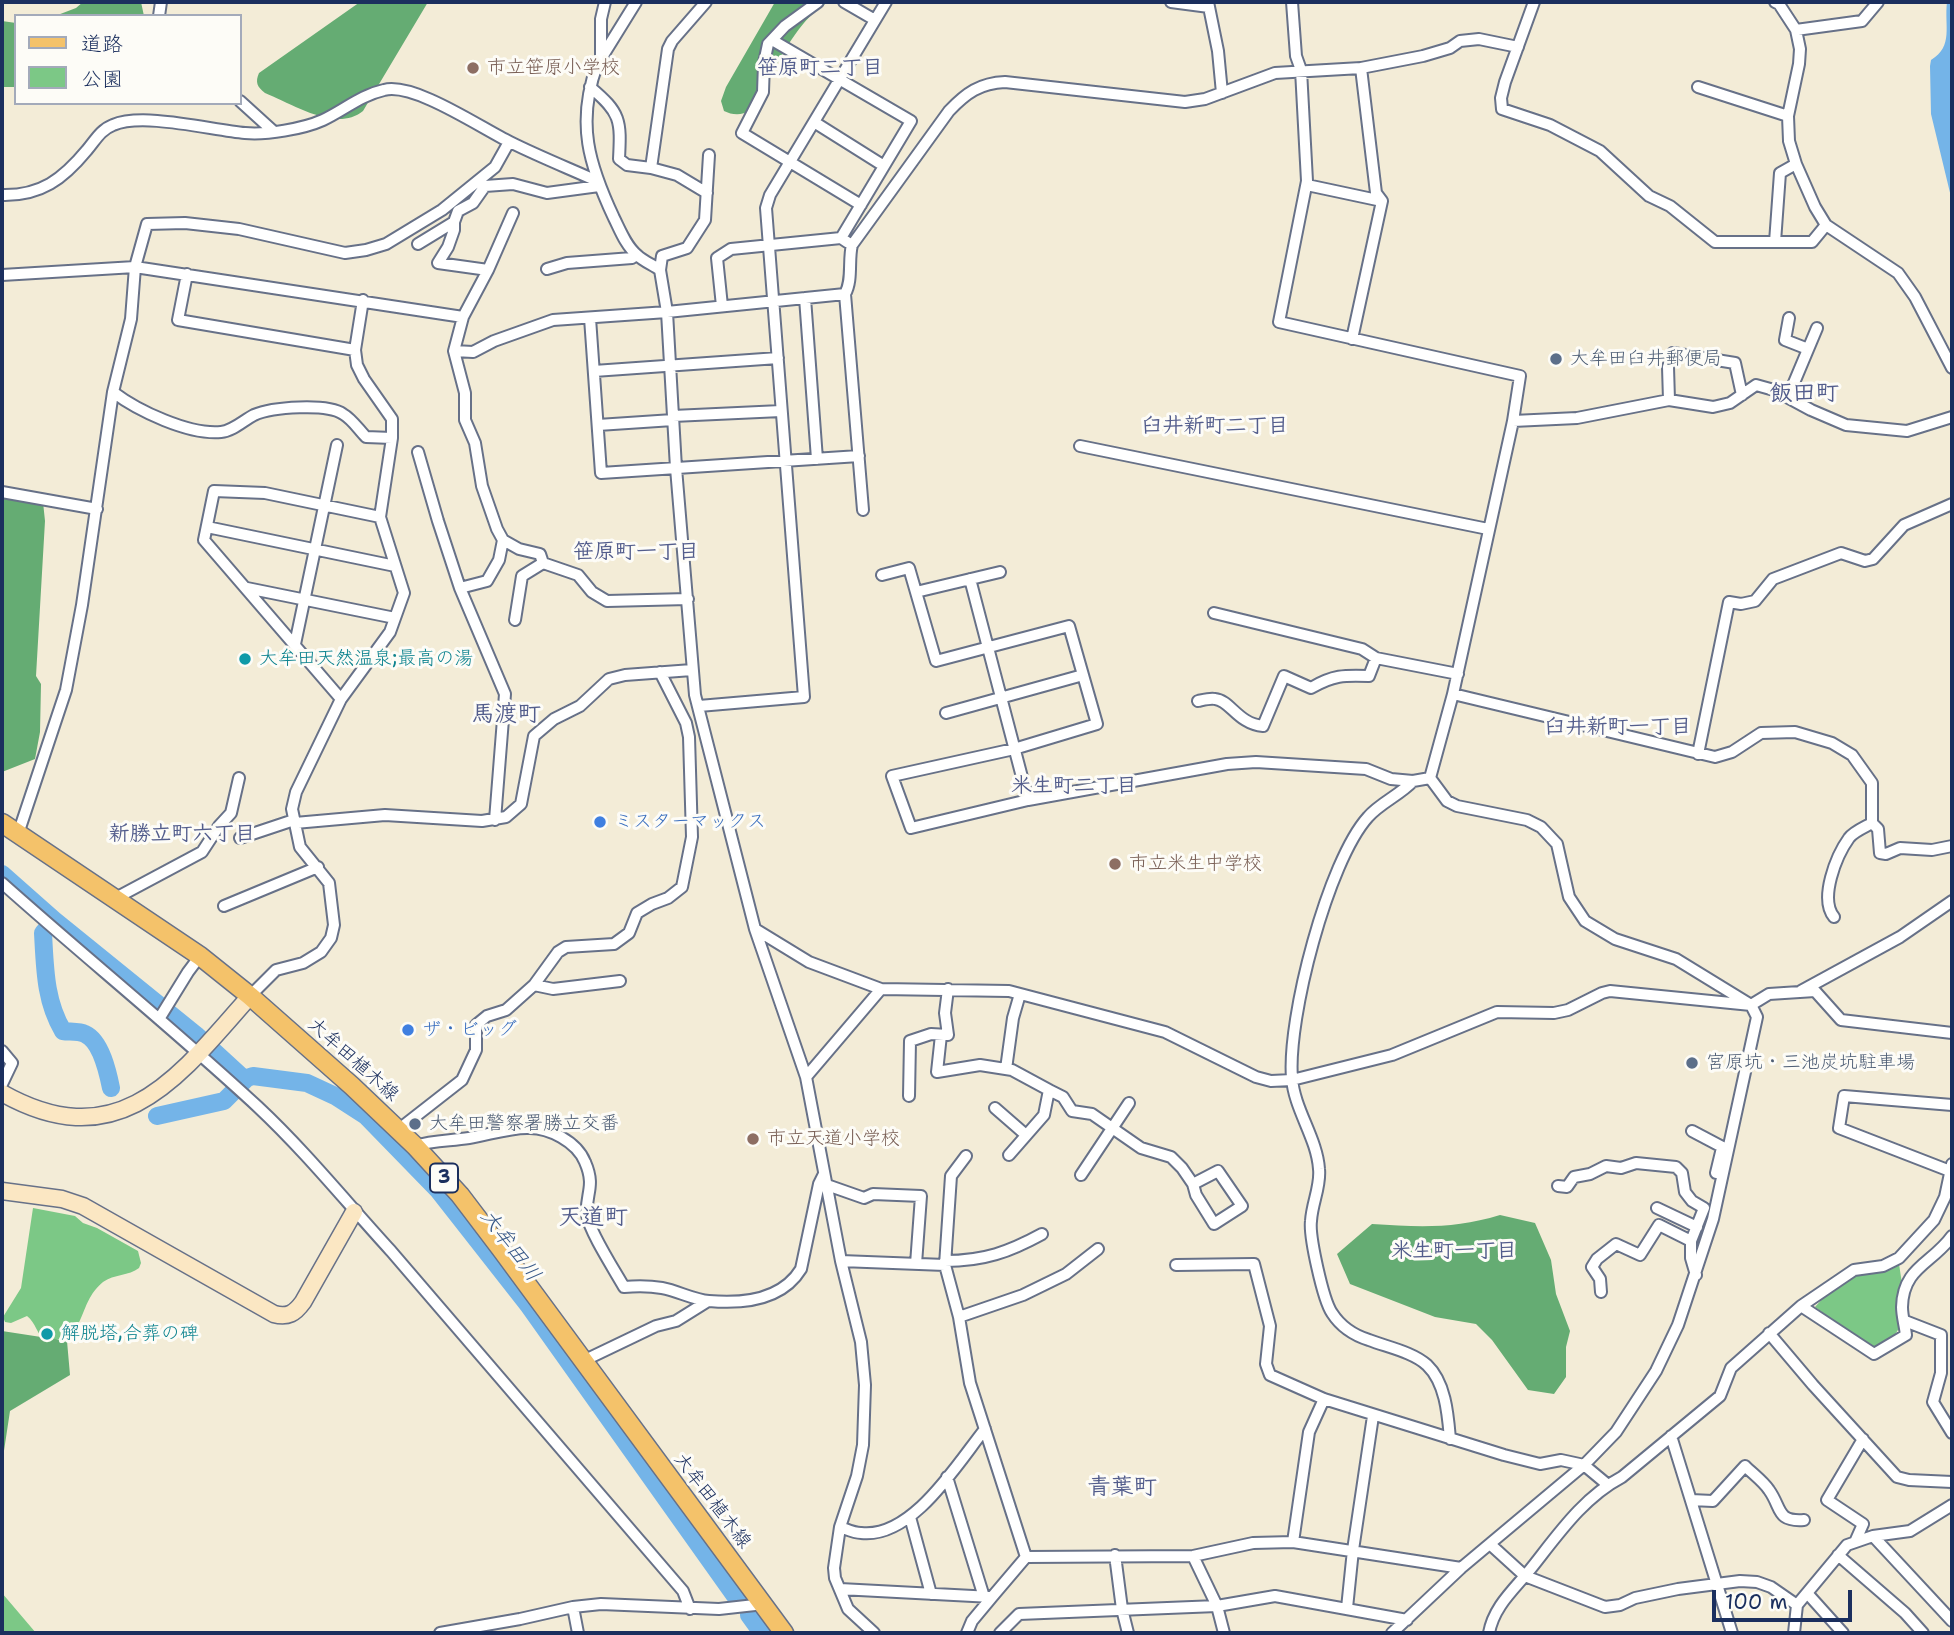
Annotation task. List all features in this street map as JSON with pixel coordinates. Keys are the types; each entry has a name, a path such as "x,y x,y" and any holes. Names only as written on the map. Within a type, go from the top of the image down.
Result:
{"main road":[{"name":"大牟田植木線","path":"2,823 200,956 352,1086 415,1146 460,1195 784,1633"}],"street":[{"path":"601,59 601,19 605,2"},
{"path":"636,2 601,59 588,95 587,123 591,162 625,239 636,255 660,270"},
{"path":"651,168 668,49 706,2"},
{"path":"818,2 785,26 768,44 763,92 742,134 861,205"},
{"path":"844,2 875,20"},
{"path":"699,706 804,697 766,208 769,195 886,2"},
{"path":"1171,2 1209,4 1218,51 1222,93"},
{"path":"1292,2 1296,57 1301,70 1307,185 1279,322 1520,376 1513,421 1454,694 1430,778"},
{"path":"1532,2 1501,98 1502,109 1550,125 1600,150 1649,196 1670,206 1715,242 1812,242 1826,225"},
{"path":"1775,2 1796,30 1800,49 1788,116 1789,141 1796,164 1826,225 1898,273 1915,297 1952,368"},
{"path":"1796,30 1862,21 1878,2"},
{"path":"863,510 845,294 848,288 852,245 949,111 978,86 989,82 1005,82 1185,102 1205,99 1275,73 1361,68 1423,56 1450,48 1460,41 1479,38 1518,47"},
{"path":"772,40 911,121 841,239"},
{"path":"1352,339 1382,201 1376,193 1361,68"},
{"path":"590,87 611,104 621,127 619,159 627,165 677,175 707,193"},
{"path":"1698,87 1788,116"},
{"path":"2,195 16,195 55,183 74,165 99,134 113,125 155,122 246,133 289,130 319,122 362,97 386,89 401,89 431,100 509,142 598,183"},
{"path":"242,103 273,131"},
{"path":"814,122 884,166"},
{"path":"18,834 66,690 97,509 113,392 131,319 135,267 147,224 185,223 239,229 345,253 366,250 386,244 442,209 495,167 509,142"},
{"path":"709,155 705,220 687,248 662,256 660,270 667,312 692,670 695,695 755,929 806,1077 841,1261 861,1342 865,1410 863,1445 857,1476 840,1527 834,1568 835,1578 848,1609 874,1633"},
{"path":"1775,242 1780,173 1796,164"},
{"path":"488,270 438,263 448,247 458,211 473,204 485,186 513,184 547,192 598,183"},
{"path":"1307,185 1382,201"},
{"path":"513,213 488,270 463,317 454,351 465,393 465,420 475,443 482,486 497,529 503,540 519,549 540,554 543,563"},
{"path":"418,244 454,222"},
{"path":"722,306 717,258 731,249 841,239 852,245"},
{"path":"547,269 567,263 632,258 636,255"},
{"path":"2,275 135,267 463,317"},
{"path":"187,274 178,320 355,350"},
{"path":"454,351 473,352 494,341 554,320 845,294"},
{"path":"805,298 817,459"},
{"path":"2,1093 39,1111 66,1116 111,1114 137,1105 156,1093 200,1052 276,970 303,963 321,952 331,938 334,925 329,883 300,847 292,809 296,792 341,699 390,632 404,593 380,517 392,438 392,419 357,365 355,350 363,300"},
{"path":"590,318 601,473 859,456"},
{"path":"1789,318 1785,340 1808,349"},
{"path":"1788,397 1817,328"},
{"path":"1669,400 1668,367 1673,353 1735,363 1742,395"},
{"path":"594,371 778,358"},
{"path":"1513,421 1577,418 1669,400 1713,407 1730,403 1756,385 1774,390 1846,425 1907,431 1952,417"},
{"path":"113,392 131,406 198,430 224,432 256,414 278,409 311,407 342,413 366,437 392,438"},
{"path":"598,425 781,411"},
{"path":"295,644 337,445"},
{"path":"1080,446 1488,529"},
{"path":"418,452 460,587 505,694 495,820"},
{"path":"341,699 204,540 214,491 265,493 380,517"},
{"path":"2,492 97,509"},
{"path":"1698,754 1729,602 1741,604 1755,601 1773,579 1841,553 1865,561 1872,559 1904,525 1952,504"},
{"path":"207,527 395,566"},
{"path":"460,587 486,581 499,560 503,540"},
{"path":"543,563 578,575 592,592 607,601 688,598"},
{"path":"515,620 522,576 543,563"},
{"path":"882,575 909,568 936,661 1069,626 1097,724 1014,749 892,775 911,828 1028,800 1227,764 1256,762 1366,769 1391,779 1413,781 1430,778"},
{"path":"916,592 1000,572"},
{"path":"970,579 1028,800"},
{"path":"247,588 395,618"},
{"path":"1214,613 1362,649 1376,658 1458,674"},
{"path":"1198,701 1217,698 1238,716 1254,725 1263,726 1284,676 1311,688 1339,675 1369,676 1376,658"},
{"path":"240,838 294,822 385,815 482,821 506,817 521,804 534,736 554,719 580,706 609,679 660,671 692,670"},
{"path":"398,1130 462,1080 476,1050 476,1025 487,1016 506,1010 534,985 558,951 565,947 614,944 629,933 637,913 668,898 682,887 692,837 689,737 686,723 660,671"},
{"path":"946,713 1083,675"},
{"path":"1454,694 1715,757 1732,751 1761,733 1795,732 1832,743 1852,755 1872,783 1872,823 1878,829 1880,853 1886,854 1900,848 1932,850 1952,846"},
{"path":"114,899 202,852 231,813 239,778"},
{"path":"1392,1633 1461,1568 1584,1465 1616,1432 1656,1371 1678,1325 1713,1219 1725,1149 1757,1017 1751,1005 1676,959 1615,939 1585,921 1569,897 1557,844 1541,827 1527,821 1457,806 1447,800 1430,778"},
{"path":"1413,781 1368,816 1347,848 1336,873 1308,962 1292,1047 1292,1080 1320,1168 1310,1222 1311,1239 1329,1310 1339,1323 1354,1335 1405,1353 1427,1364 1438,1380 1447,1408 1450,1439"},
{"path":"1834,918 1830,913 1827,894 1832,873 1850,837 1872,823"},
{"path":"223,906 318,867"},
{"path":"2,883 48,924 163,1013 325,1175 354,1212 391,1251 683,1591 690,1609"},
{"path":"1801,991 1900,937 1952,901"},
{"path":"755,929 809,961 881,989 989,989 1020,994 1165,1032 1256,1077 1271,1081 1292,1080 1392,1055 1497,1012 1554,1013 1610,992 1751,1005 1769,995 1815,992 1841,1020 1952,1033"},
{"path":"163,1013 200,956"},
{"path":"534,985 553,989 620,981"},
{"path":"806,1077 881,989"},
{"path":"909,1096 910,1041 931,1034 948,1035 945,1013 948,989"},
{"path":"1006,1069 1013,1017 1020,994"},
{"path":"941,1035 937,1072 980,1065 1012,1070 1063,1097 1072,1111 1091,1114 1141,1149 1171,1157 1193,1184 1196,1195 1214,1224 1242,1206 1218,1171 1193,1184"},
{"path":"2,1051 12,1063 2,1084"},
{"path":"1009,1155 1044,1115 1049,1090"},
{"path":"1489,1633 1492,1618 1501,1603 1561,1529 1608,1485 1622,1477 1720,1396 1731,1368 1801,1306 1854,1270 1883,1266 1899,1258 1934,1220 1945,1197 1951,1167 1839,1129 1844,1096 1952,1105"},
{"path":"1081,1175 1129,1103"},
{"path":"995,1108 1026,1135"},
{"path":"415,1146 529,1128 561,1138 576,1147 585,1161 591,1183 587,1215 624,1287 663,1288 708,1301 762,1299 783,1290 796,1277 801,1269 819,1184 825,1180"},
{"path":"1692,1131 1725,1149"},
{"path":"1716,1173 1725,1149"},
{"path":"966,1156 951,1176 945,1263 959,1317 970,1383 1026,1557"},
{"path":"1558,1186 1567,1187 1574,1177 1590,1174 1606,1166 1621,1168 1636,1163 1676,1167 1682,1173 1685,1192 1692,1201 1704,1208 1691,1241 1691,1258 1696,1275"},
{"path":"825,1180 864,1198 873,1194 921,1196 916,1264"},
{"path":"2,1191 62,1199 83,1206 274,1314 282,1316 296,1312 303,1302 354,1212"},
{"path":"1657,1208 1697,1227"},
{"path":"1601,1292 1600,1279 1592,1267 1597,1259 1616,1244 1640,1255 1659,1225 1691,1241"},
{"path":"841,1261 945,1263 1009,1252 1042,1234"},
{"path":"1801,1306 1874,1354 1906,1335 1902,1308 1908,1278 1946,1245 1952,1236"},
{"path":"959,1317 1034,1290 1066,1274 1098,1249"},
{"path":"1176,1265 1254,1264 1270,1326 1266,1364 1270,1375 1324,1399 1450,1439 1540,1464 1561,1460 1584,1465 1608,1485"},
{"path":"583,1361 656,1326 676,1321 708,1301"},
{"path":"1905,1321 1941,1335 1941,1373 1933,1402 1952,1433"},
{"path":"1769,1333 1897,1477 1952,1482"},
{"path":"1293,1542 1309,1432 1324,1399"},
{"path":"1347,1608 1373,1416"},
{"path":"840,1527 860,1533 879,1532 910,1517 947,1477 985,1429"},
{"path":"1671,1436 1732,1633"},
{"path":"1855,1542 1863,1524 1827,1500 1863,1440"},
{"path":"1691,1500 1713,1502 1745,1466 1770,1491 1780,1513 1792,1521 1804,1520"},
{"path":"947,1477 988,1597"},
{"path":"1794,1633 1797,1605 1847,1545 1873,1536 1910,1531 1952,1504"},
{"path":"910,1517 931,1594"},
{"path":"1873,1536 1952,1621"},
{"path":"967,1633 988,1597 1026,1557 1194,1556 1253,1543 1293,1542 1461,1568"},
{"path":"1491,1545 1525,1576 1605,1607 1678,1589 1740,1581 1757,1582 1771,1587 1797,1605"},
{"path":"1115,1555 1128,1633"},
{"path":"1838,1555 1905,1612 1923,1633"},
{"path":"1194,1556 1217,1606 1224,1633"},
{"path":"840,1589 988,1597"},
{"path":"1807,1593 1843,1633"},
{"path":"1000,1633 1019,1615 1217,1606 1275,1596 1407,1620"},
{"path":"440,1633 601,1604 719,1609 764,1604"},
{"path":"573,1607 578,1633"}],"green space":[{"path":"83,2 141,2 144,14 60,14"},
{"path":"360,2 428,2 363,111 352,117 328,118 301,109 260,89 257,82 259,73"},
{"path":"775,2 828,2 810,16 796,34 754,107 740,114 724,111 721,101 726,87"},
{"path":"2,21 14,23 14,87 2,87"},
{"path":"2,487 33,491 43,502 45,521 36,676 41,684 40,732 35,759 2,772"},
{"path":"33,1208 75,1216 83,1223 138,1251 141,1263 135,1271 103,1282 94,1291 81,1319 70,1334 45,1342 27,1316 11,1323 5,1322 3,1317 21,1288"},
{"path":"1500,1215 1535,1223 1551,1260 1556,1294 1570,1331 1566,1347 1566,1377 1554,1394 1528,1390 1492,1340 1476,1324 1435,1317 1350,1284 1337,1254 1372,1224 1437,1226 1468,1223"},
{"path":"1899,1264 1903,1290 1900,1325 1893,1336 1883,1343 1874,1347 1863,1342 1815,1307 1824,1297 1859,1273"},
{"path":"2,1331 67,1341 70,1375 10,1411 2,1464"},
{"path":"2,1593 36,1633 2,1633"}],"water":[{"path":"1947,2 1952,2 1952,201 1931,114 1930,66 1931,60 1943,48 1947,35"}],"waterway":[{"name":"大牟田川","path":"2,874 54,920 43,933 47,984 57,1020 63,1031 83,1033 95,1043 103,1058 111,1088"},
{"path":"54,920 196,1035 245,1080"},
{"name":"大牟田川","path":"157,1116 224,1101 247,1078 253,1076 307,1083 335,1096 366,1116 438,1190 529,1306 738,1600"},
{"name":"大牟田川","path":"749,1615 762,1633"}],"place":[{"name":"市立笹原小学校","path":"473,68"},
{"name":"大牟田臼井郵便局","path":"1556,359"},
{"name":"大牟田天然温泉;最高の湯","path":"245,659"},
{"name":"ミスターマックス","path":"600,822"},
{"name":"市立米生中学校","path":"1115,864"},
{"name":"ザ・ビッグ","path":"408,1030"},
{"name":"宮原坑・三池炭坑駐車場","path":"1692,1063"},
{"name":"大牟田警察署勝立交番","path":"415,1124"},
{"name":"市立天道小学校","path":"753,1139"},
{"name":"解脱塔,合葬の碑","path":"47,1334"}],"district":[{"name":"笹原町二丁目","path":"820,69"},
{"name":"飯田町","path":"1804,394"},
{"name":"臼井新町二丁目","path":"1215,427"},
{"name":"笹原町一丁目","path":"636,553"},
{"name":"馬渡町","path":"506,715"},
{"name":"臼井新町一丁目","path":"1618,728"},
{"name":"米生町二丁目","path":"1074,787"},
{"name":"新勝立町六丁目","path":"182,835"},
{"name":"天道町","path":"593,1218"},
{"name":"米生町一丁目","path":"1454,1252"},
{"name":"青葉町","path":"1122,1488"}]}
